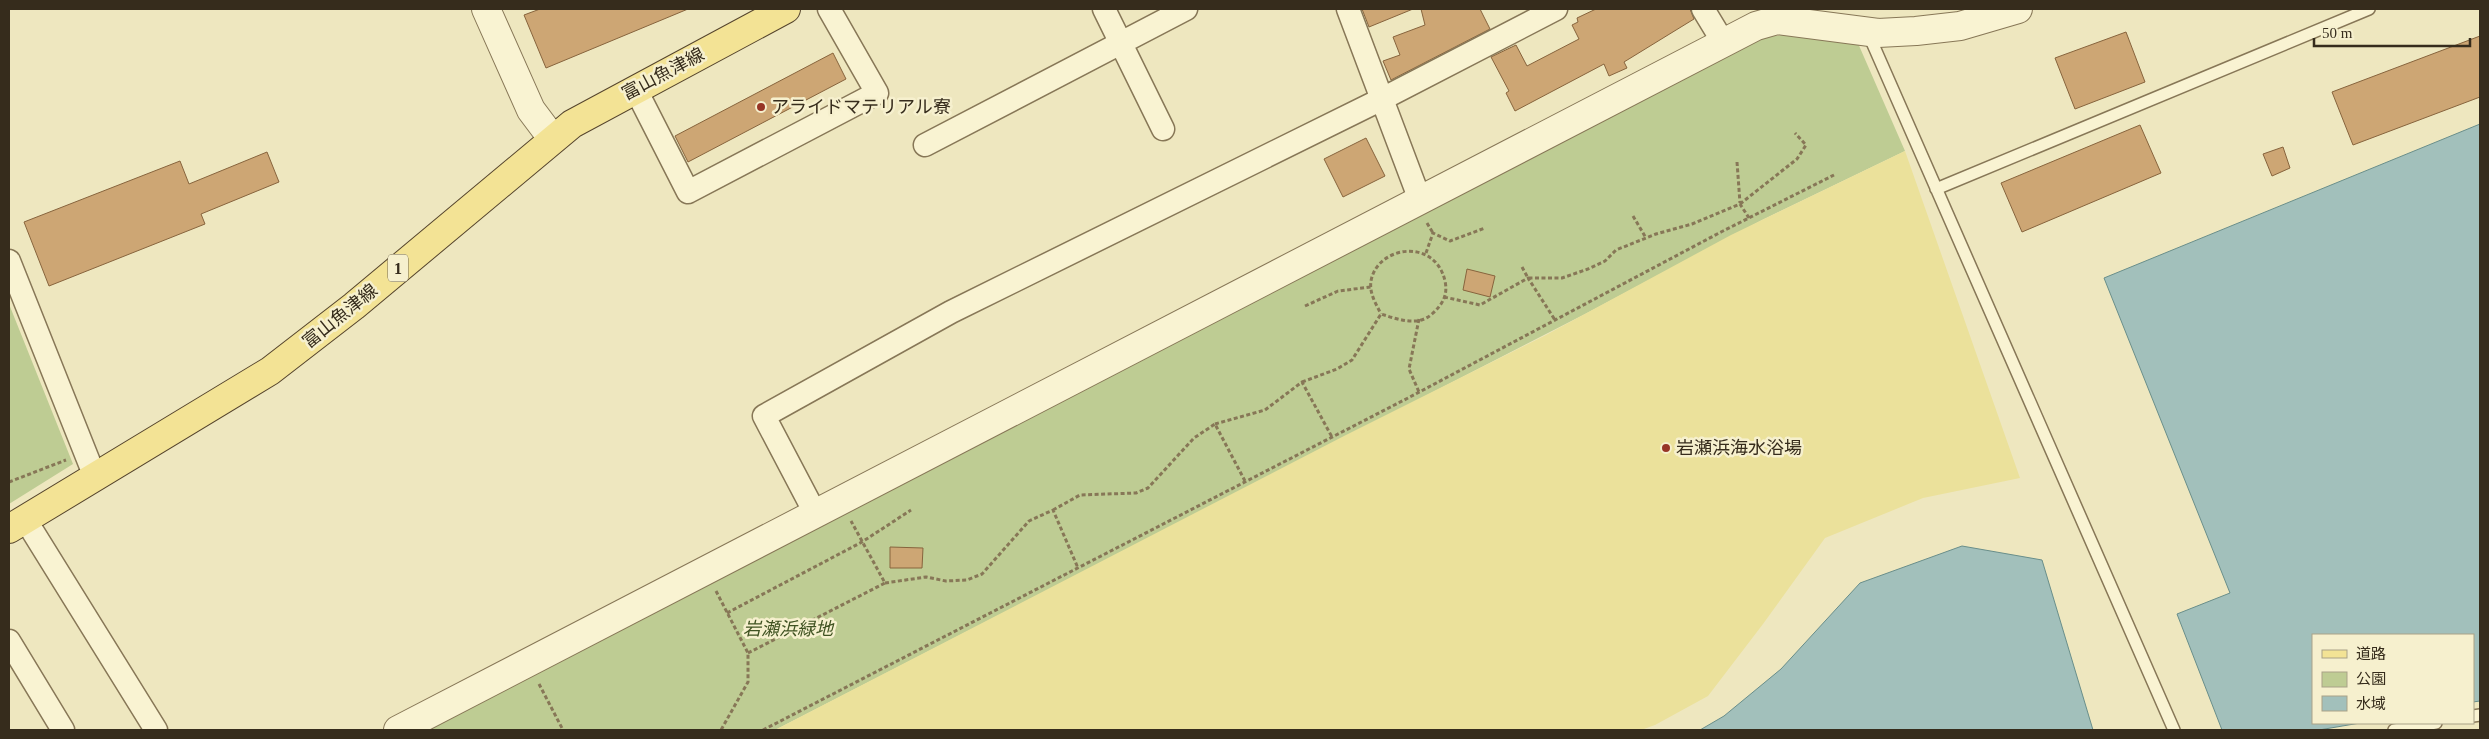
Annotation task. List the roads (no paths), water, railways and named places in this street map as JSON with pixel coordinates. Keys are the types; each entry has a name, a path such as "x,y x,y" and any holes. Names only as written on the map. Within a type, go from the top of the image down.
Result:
{"main road":[{"name":"富山魚津線","path":"17,524 270,371 354,306 552,138 572,124 635,88 786,9"}],"street":[{"path":"486,9 531,110 552,138"},
{"path":"635,88 688,192 877,93 829,9"},
{"path":"1104,9 1163,129"},
{"path":"925,145 1186,9"},
{"path":"1348,9 1420,200"},
{"path":"815,513 764,416 950,312 1382,99 1556,9"},
{"path":"1703,9 1723,42"},
{"path":"398,730 1756,26 1777,20 1821,18 1867,32 1916,31 1960,26 2018,9"},
{"path":"9,261 95,477"},
{"path":"17,524 156,730"},
{"path":"9,641 63,730"}],"lane":[{"path":"1936,188 2369,9"},
{"path":"1867,32 2174,730"},
{"path":"2394,730 2430,724"}],"water":[{"path":"2480,124 2480,701 2474,702 2474,634 2312,634 2312,724 2354,724 2319,730 2222,730 2177,614 2230,593 2104,278"},
{"path":"1962,546 2042,560 2093,730 1700,730 1724,716 1781,669 1860,583"}],"place":[{"name":"アライドマテリアル寮","path":"761,107"},
{"name":"岩瀬浜海水浴場","path":"1666,448"}],"park label":[{"name":"岩瀬浜緑地","path":"788,629"}]}
